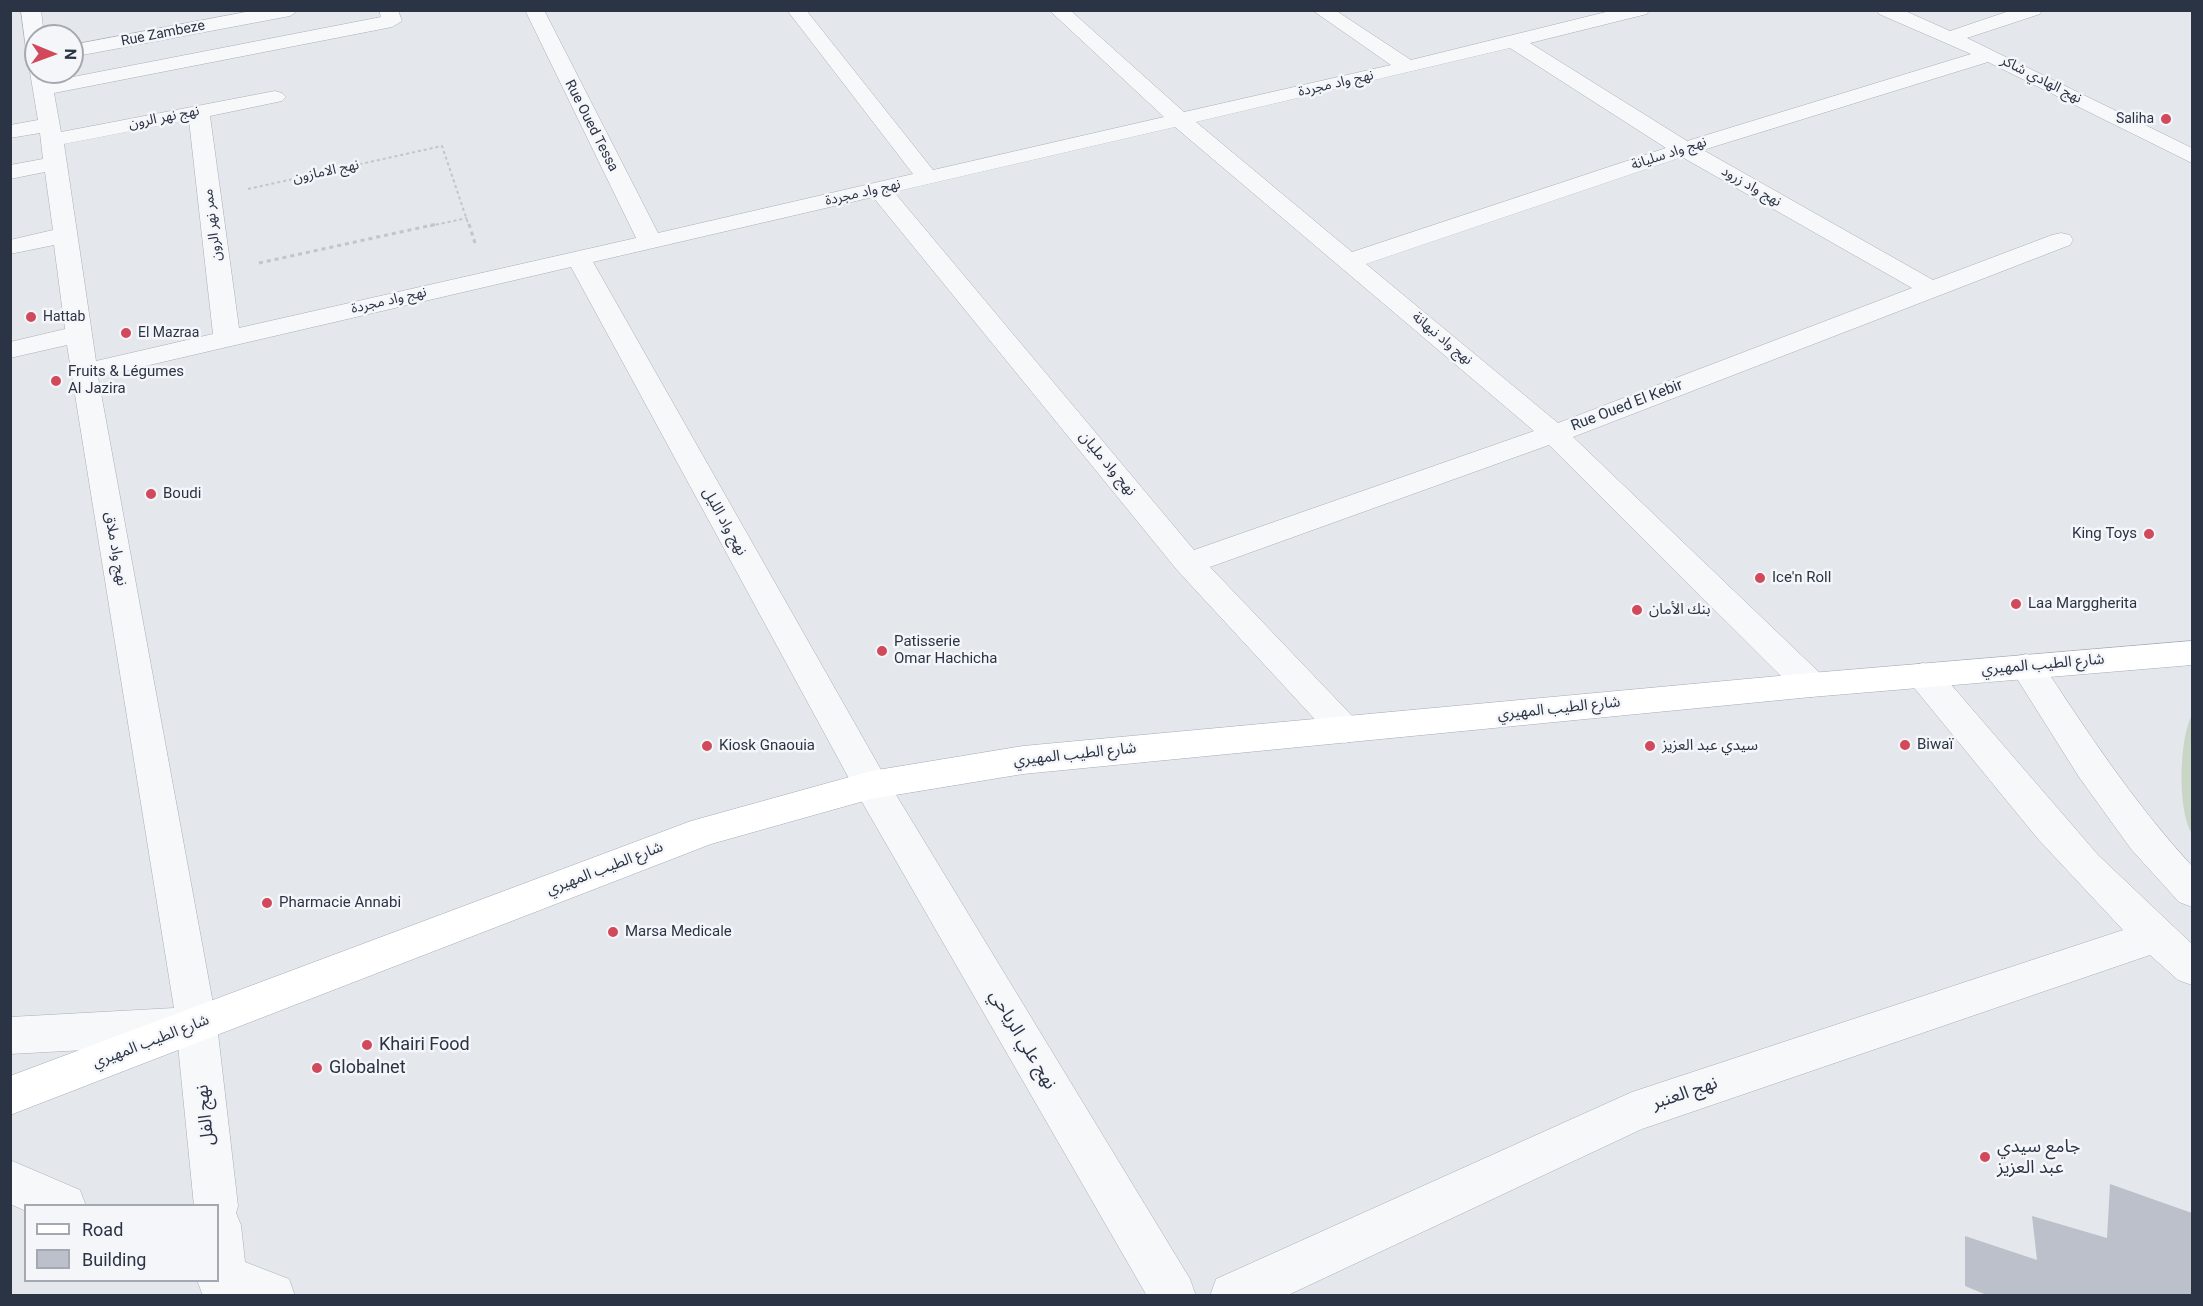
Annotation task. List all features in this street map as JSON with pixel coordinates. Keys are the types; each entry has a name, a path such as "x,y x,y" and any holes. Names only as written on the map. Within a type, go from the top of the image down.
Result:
{"main road":[{"name":"شارع الطيب المهيري","path":"10,1096 704,831 871,785 1023,760 1811,685 2193,653"}],"street":[{"name":"Rue Zambeze","path":"84,48 210,18 290,10"},
{"path":"84,74 392,21 388,10"},
{"name":"Rue Oued Tessa","path":"534,10 650,241"},
{"path":"796,10 928,178"},
{"name":"نهج واد نبهانة","path":"1058,10 1180,120 1554,434 1811,685"},
{"path":"1321,10 1408,67"},
{"name":"نهج واد مجردة","path":"84,372 1408,67 1513,41 1597,15 1640,10"},
{"name":"نهج الهادي شاكر","path":"1886,10 1990,55 2193,156"},
{"path":"1950,37 2033,10"},
{"name":"نهج واد زرود","path":"1513,41 1683,149 1931,289"},
{"name":"نهج واد سليانة","path":"1350,261 1683,149 1990,55"},
{"name":"نهج واد ملاق","path":"42,84 84,372 197,1025"},
{"name":"نهج نهر الرون","path":"52,142 275,97"},
{"name":"ممر نهر الرون","path":"199,111 227,338"},
{"path":"10,132 52,142"},
{"path":"10,172 52,142"},
{"name":"نهج واد مليان","path":"879,189 1188,563 1345,730"},
{"path":"10,247 65,235"},
{"name":"Rue Oued El Kebir","path":"1188,563 1554,434 2061,240"},
{"name":"نهج واد الليل","path":"578,258 871,785"},
{"path":"10,350 79,334"},
{"path":"2026,666 2092,767 2144,838 2193,891"},
{"path":"1923,675 2071,849 2154,937 2193,968"},
{"name":"نهج علي الرياحي","path":"871,785 1173,1296"},
{"name":"نهج العنبر","path":"1233,1296 1632,1112 2154,937"},
{"path":"10,1036 197,1025"},
{"name":"نهج الفل","path":"197,1025 216,1204"},
{"path":"10,1181 60,1204"},
{"path":"219,1240 222,1283 272,1296"}],"path":[{"name":"نهج الامازون","path":"209,197 442,146 467,218"},
{"path":"218,271 467,218 488,279"}],"green space":[{"path":"2192,715 2192,834 2184,809 2182,757 2184,740"}],"building":[{"path":"2110,1184 2192,1213 2192,1296 1989,1296 1965,1286 1965,1236 2037,1260 2032,1216 2107,1238"}],"place":[{"name":"Saliha","path":"2166,119"},
{"name":"Hattab","path":"31,317"},
{"name":"El Mazraa","path":"126,333"},
{"name":"Fruits & Légumes Al Jazira","path":"56,381"},
{"name":"Boudi","path":"151,494"},
{"name":"King Toys","path":"2149,534"},
{"name":"Ice'n Roll","path":"1760,578"},
{"name":"Laa Marggherita","path":"2016,604"},
{"name":"بنك الأمان","path":"1637,610"},
{"name":"Patisserie Omar Hachicha","path":"882,651"},
{"name":"Biwaï","path":"1905,745"},
{"name":"Kiosk Gnaouia","path":"707,746"},
{"name":"سيدي عبد العزيز","path":"1650,746"},
{"name":"Pharmacie Annabi","path":"267,903"},
{"name":"Marsa Medicale","path":"613,932"},
{"name":"Khairi Food","path":"367,1045"},
{"name":"Globalnet","path":"317,1068"},
{"name":"جامع سيدي عبد العزيز","path":"1985,1157"}]}
